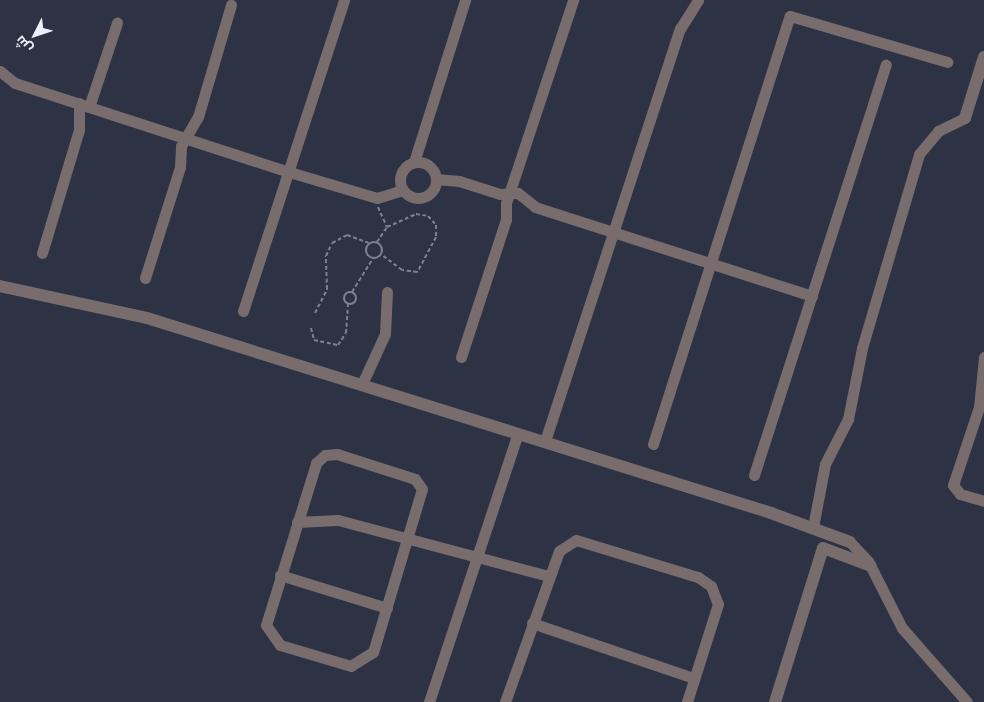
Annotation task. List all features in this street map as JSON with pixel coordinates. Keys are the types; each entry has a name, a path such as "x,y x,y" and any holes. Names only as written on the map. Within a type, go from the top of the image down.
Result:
{"street":[{"path":"243,310 286,171 344,0"},
{"path":"436,179 432,192 424,198 410,197 403,190 401,174 414,162 465,0"},
{"path":"461,357 573,0"},
{"path":"545,442 680,29 698,0"},
{"path":"145,278 184,139 198,117 231,5"},
{"path":"653,444 790,16 947,62"},
{"path":"42,253 79,130 84,105 117,23"},
{"path":"813,527 825,464 848,419 862,348 919,154 938,131 965,118 984,57"},
{"path":"754,475 886,65"},
{"path":"2,77 184,139 377,198 403,190"},
{"path":"414,162 427,164 436,179 520,194 535,207 812,296"},
{"path":"0,286 147,318 518,433 813,527 847,540 872,566 902,628 967,702"},
{"path":"362,384 385,334 387,292"},
{"path":"984,357 983,394 953,485 958,493 984,501"},
{"path":"432,700 518,433"},
{"path":"333,453 418,482 423,493 387,608 369,657 345,666 280,645 269,635 266,620 297,522 316,463 333,453"},
{"path":"297,522 338,520 408,541 549,576"},
{"path":"505,702 549,576 562,546 576,540 703,579 714,590 718,604 687,702"},
{"path":"838,554 847,540"},
{"path":"775,702 824,548 872,566"},
{"path":"280,575 387,608"},
{"path":"532,623 694,678"}],"path":[{"path":"377,198 388,227"},
{"path":"315,313 327,289 326,256 332,243 347,235 369,243 377,242 388,227 420,214 432,219 436,233 417,272 402,270 381,254 377,242"},
{"path":"369,243 367,252 373,258"},
{"path":"311,328 314,340 338,344 346,333 348,304 344,296 352,292 373,258 381,254"},
{"path":"348,304 356,299 352,292"}]}
